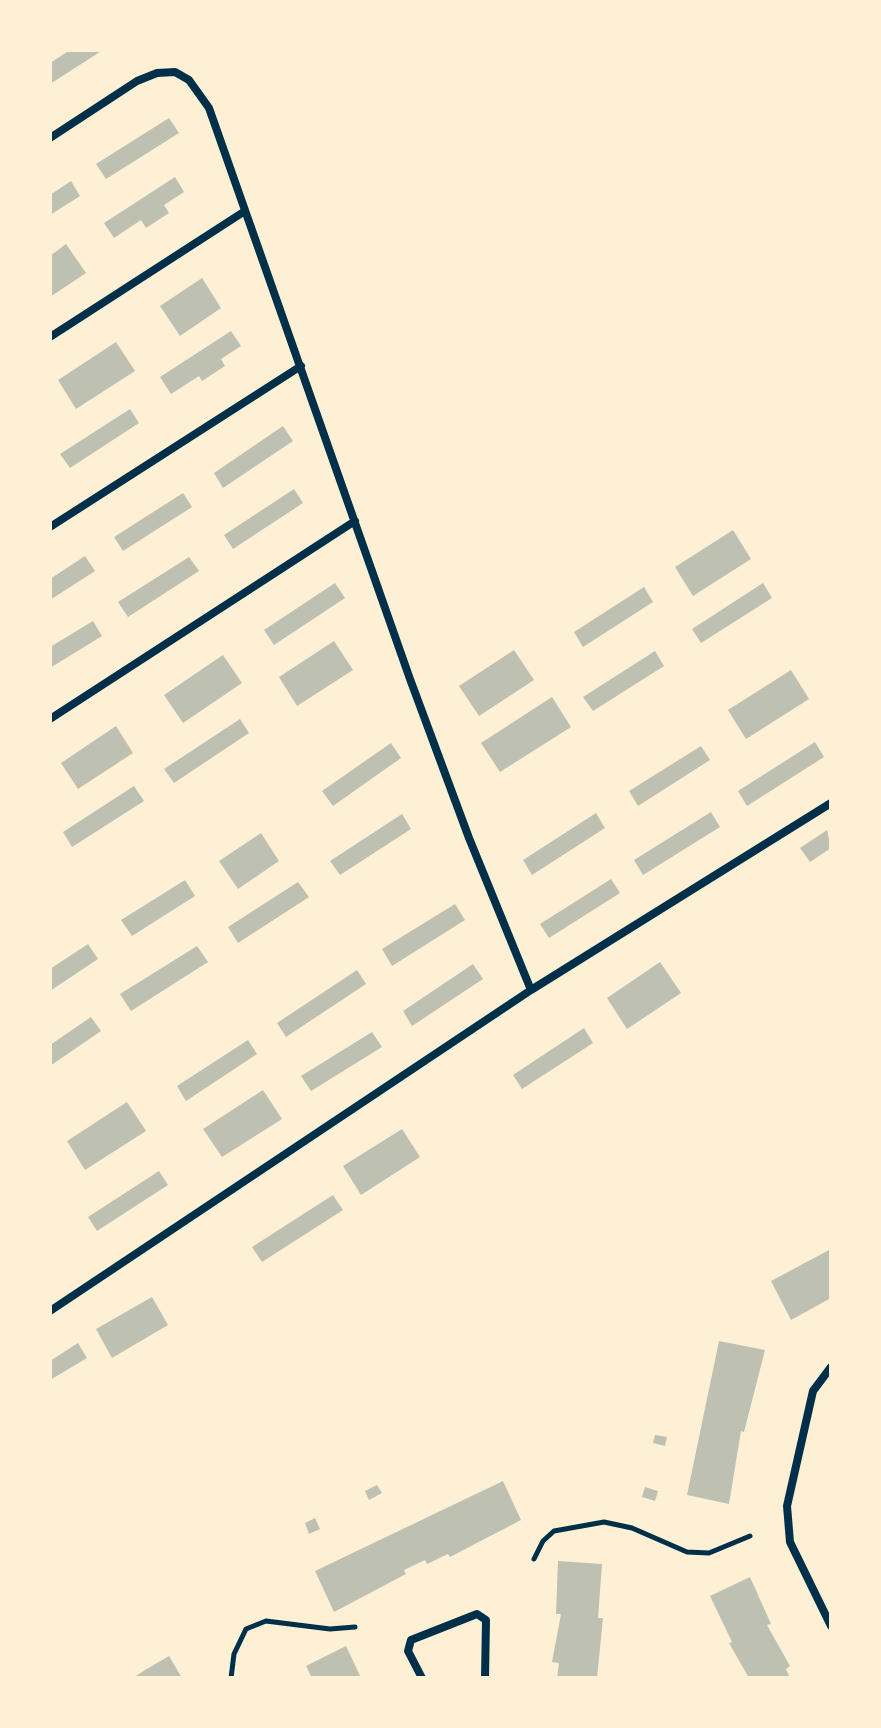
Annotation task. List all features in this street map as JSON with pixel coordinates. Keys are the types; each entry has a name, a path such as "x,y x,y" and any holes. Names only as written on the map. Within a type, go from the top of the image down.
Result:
{"street":[{"path":"50,138 137,81 157,73 175,72 189,80 209,108 469,838 531,990"},
{"path":"50,337 245,211"},
{"path":"50,527 301,366"},
{"path":"50,719 355,521"},
{"path":"50,1311 531,990 831,803"},
{"path":"831,1367 813,1391 787,1506 790,1542 831,1626"},
{"path":"422,1678 408,1651 411,1640 477,1614 486,1620 485,1678"}],"path":[{"path":"534,1559 543,1541 554,1531 604,1522 632,1528 687,1552 709,1553 750,1536"},
{"path":"231,1678 239,1639 246,1629 284,1621 330,1629 355,1627"}],"building":[{"path":"70,50 103,50 50,84 50,63"},
{"path":"169,118 179,133 106,179 96,164"},
{"path":"175,177 184,192 164,205 169,213 146,228 141,220 114,238 104,223"},
{"path":"71,181 80,196 50,215 50,195"},
{"path":"66,244 86,273 50,297 50,256"},
{"path":"202,278 221,308 180,336 160,306"},
{"path":"231,331 241,346 221,359 225,366 202,381 199,376 171,394 160,377"},
{"path":"116,342 135,371 76,409 58,380"},
{"path":"130,409 139,423 70,468 60,454"},
{"path":"283,426 293,441 223,488 214,473"},
{"path":"294,489 303,503 233,549 224,535"},
{"path":"183,493 192,507 123,551 114,537"},
{"path":"733,530 751,559 693,596 675,567"},
{"path":"85,556 95,571 50,600 50,579"},
{"path":"189,557 199,571 128,617 118,602"},
{"path":"335,583 345,598 274,645 264,630"},
{"path":"763,583 772,598 701,643 692,629"},
{"path":"644,587 653,602 583,647 574,632"},
{"path":"93,621 102,636 50,668 50,647"},
{"path":"334,641 353,670 297,706 279,677"},
{"path":"514,650 534,680 479,716 459,686"},
{"path":"655,651 664,666 593,711 583,697"},
{"path":"223,655 242,683 183,723 164,695"},
{"path":"791,670 809,699 746,739 728,710"},
{"path":"552,697 571,727 500,772 481,743"},
{"path":"240,719 249,733 174,783 164,769"},
{"path":"116,726 133,753 78,789 61,763"},
{"path":"815,742 824,757 747,806 738,791"},
{"path":"391,743 401,758 333,806 322,791"},
{"path":"701,746 710,760 638,806 629,791"},
{"path":"134,786 144,801 72,847 63,832"},
{"path":"711,812 720,827 643,875 634,860"},
{"path":"596,813 605,828 532,875 523,860"},
{"path":"402,814 411,829 340,875 330,861"},
{"path":"827,830 831,848 810,862 800,848"},
{"path":"261,833 279,861 238,889 219,861"},
{"path":"611,879 620,893 549,938 540,924"},
{"path":"185,880 195,896 132,936 121,920"},
{"path":"298,882 309,897 238,943 228,927"},
{"path":"455,904 465,920 392,966 382,949"},
{"path":"88,944 98,959 50,991 50,969"},
{"path":"197,946 208,962 131,1011 120,994"},
{"path":"660,962 681,993 627,1029 607,998"},
{"path":"473,964 483,979 412,1026 403,1011"},
{"path":"357,970 366,984 286,1037 277,1023"},
{"path":"91,1017 101,1031 50,1066 50,1045"},
{"path":"584,1028 593,1043 522,1089 513,1075"},
{"path":"372,1032 382,1047 311,1091 301,1076"},
{"path":"248,1040 257,1054 186,1101 177,1086"},
{"path":"263,1090 282,1119 222,1157 203,1129"},
{"path":"127,1102 146,1131 85,1170 67,1141"},
{"path":"402,1129 420,1157 361,1195 343,1166"},
{"path":"159,1171 168,1185 97,1231 88,1217"},
{"path":"333,1195 343,1210 262,1262 252,1247"},
{"path":"831,1249 831,1298 791,1320 771,1281"},
{"path":"152,1297 168,1325 112,1358 96,1329"},
{"path":"719,1341 765,1350 744,1432 741,1431 729,1504 687,1495"},
{"path":"78,1343 87,1358 50,1380 50,1361"},
{"path":"655,1435 667,1437 665,1446 653,1443"},
{"path":"503,1481 521,1520 450,1557 448,1554 427,1564 425,1560 404,1570 406,1574 334,1612 315,1571"},
{"path":"377,1485 382,1493 369,1500 365,1491"},
{"path":"645,1487 658,1491 655,1501 642,1497"},
{"path":"315,1518 320,1529 309,1534 305,1523"},
{"path":"558,1561 602,1564 598,1618 603,1618 597,1678 557,1678 559,1663 552,1662 561,1614 556,1614"},
{"path":"750,1577 771,1624 767,1625 790,1666 786,1669 790,1678 749,1678 729,1643 732,1642 710,1596"},
{"path":"346,1646 361,1678 312,1678 306,1666"},
{"path":"169,1656 182,1678 133,1678 145,1670"}]}
